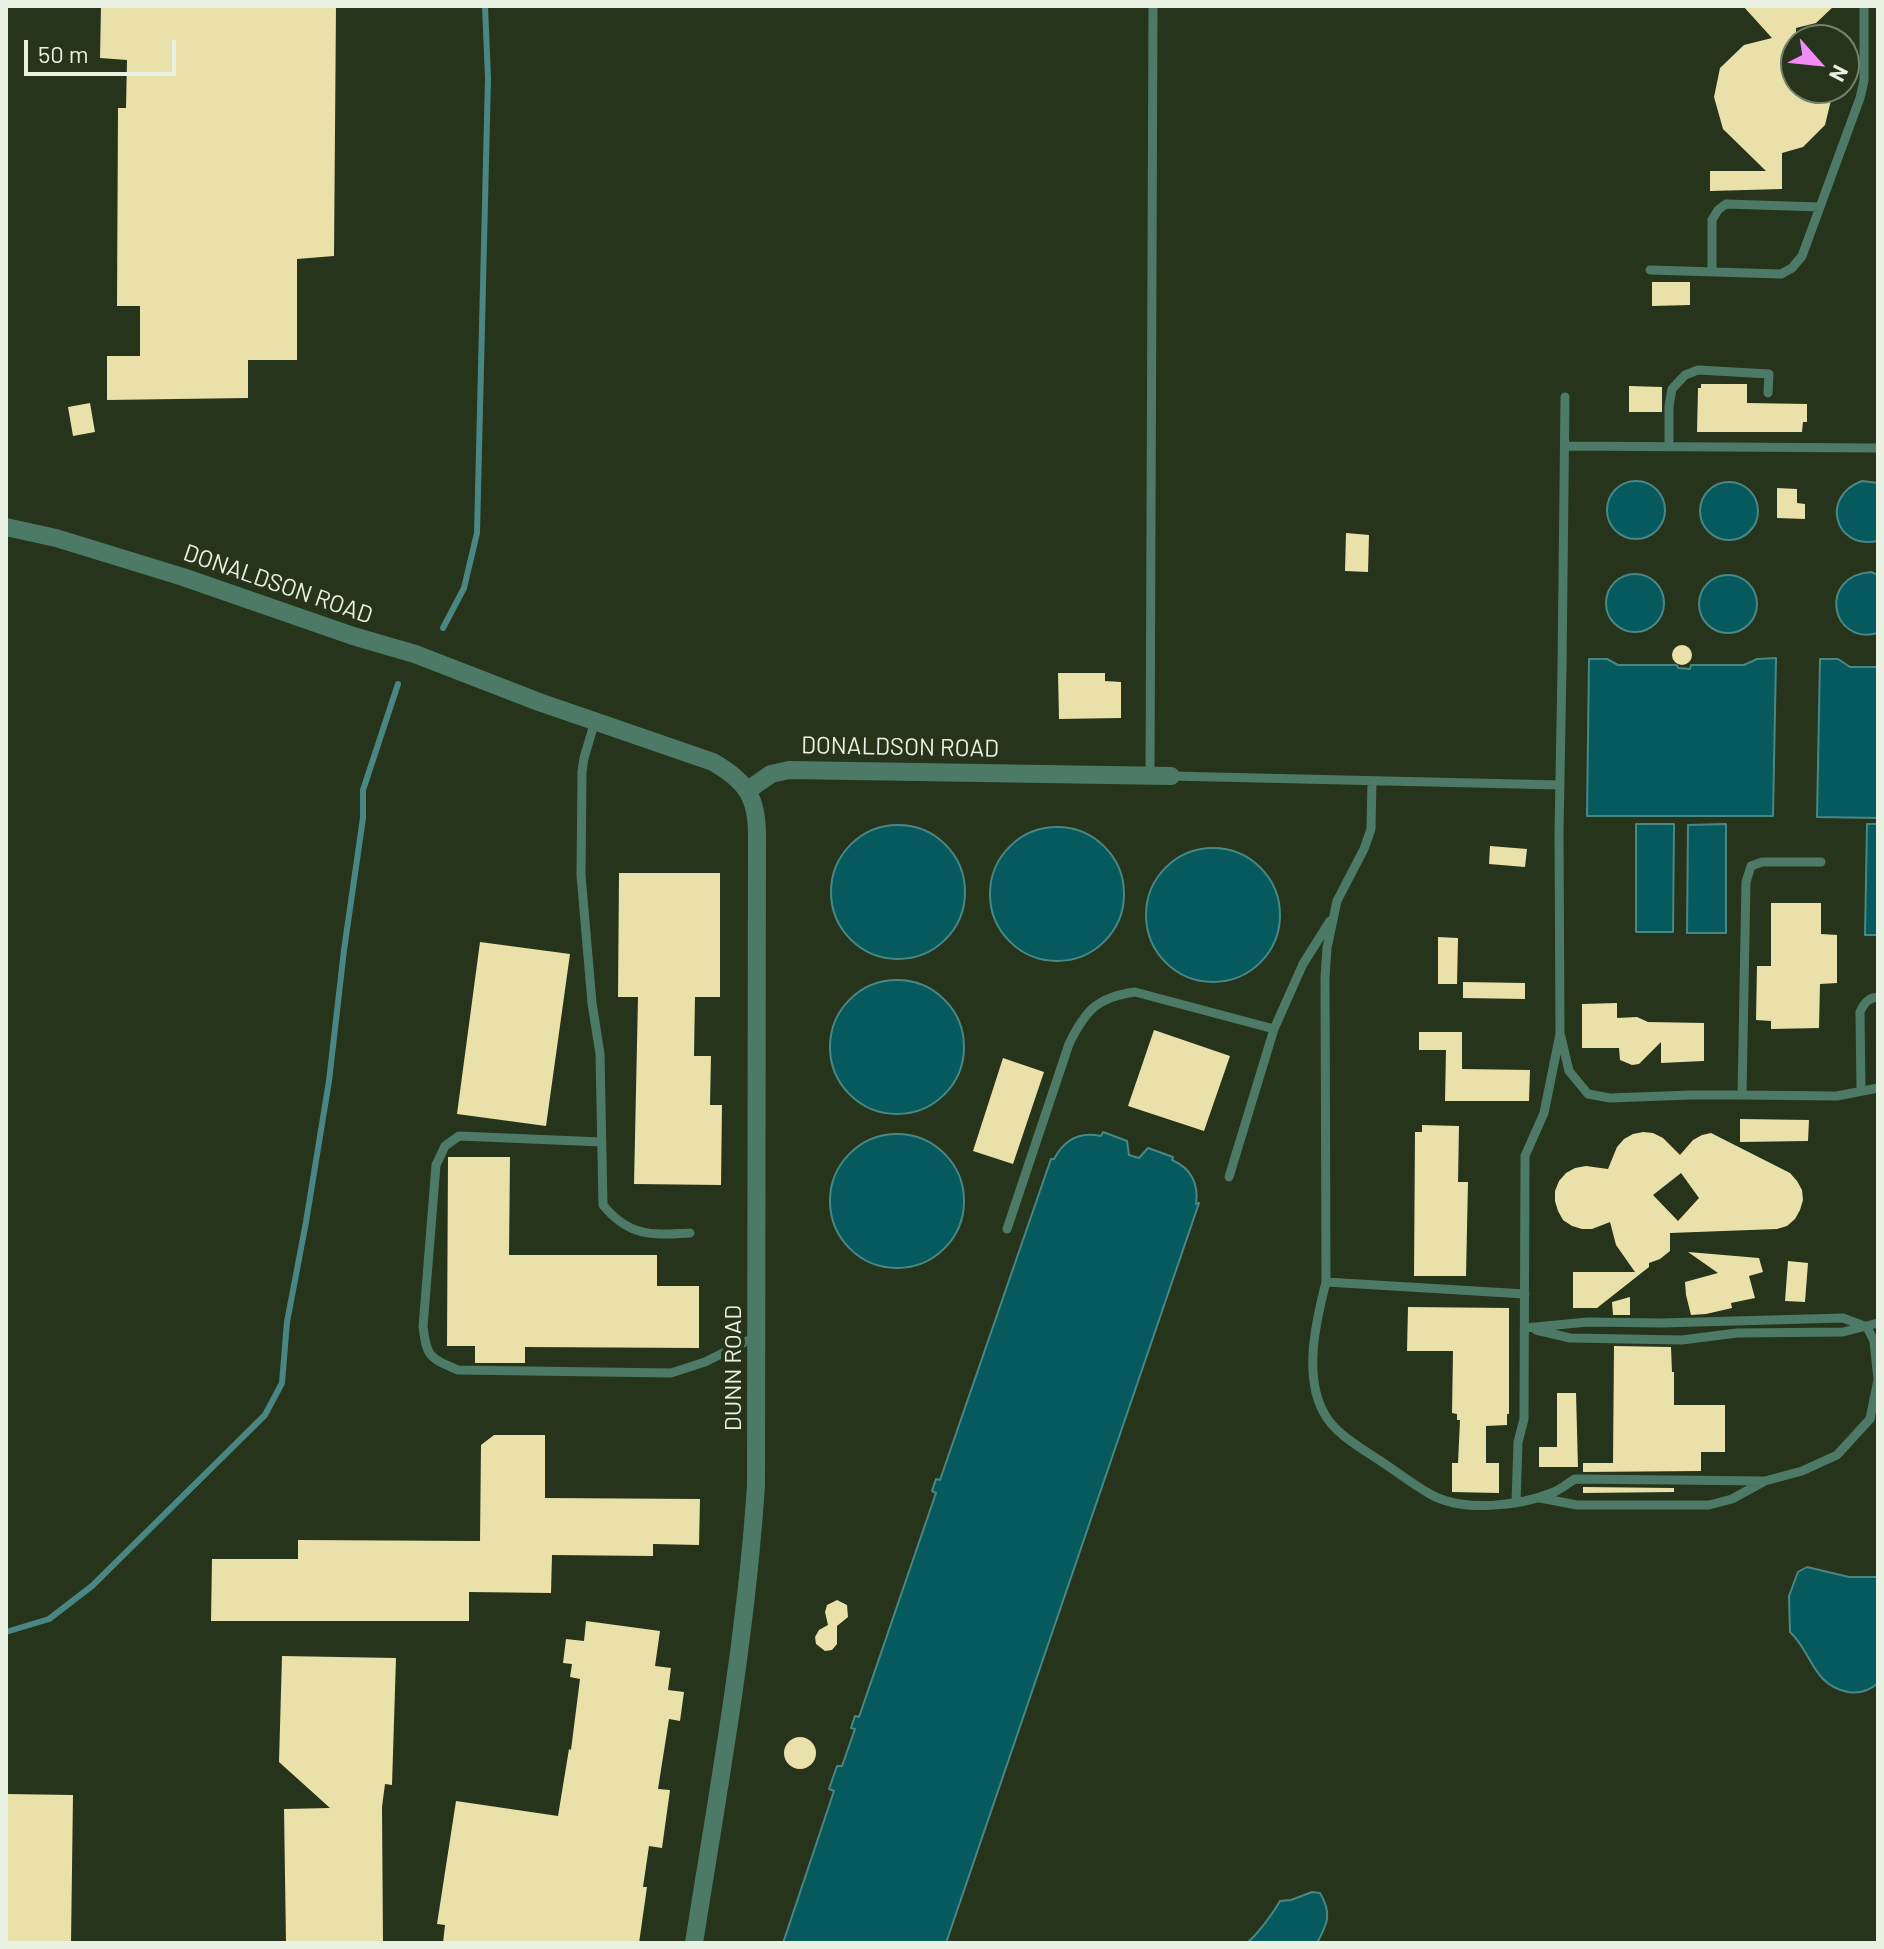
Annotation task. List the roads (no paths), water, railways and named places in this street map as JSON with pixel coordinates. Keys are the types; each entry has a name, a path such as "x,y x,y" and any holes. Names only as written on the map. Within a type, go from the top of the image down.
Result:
{"street":[{"name":"DONALDSON ROAD","path":"6,527 56,538 183,577 353,636 415,654 539,702 713,762 734,775 748,790 771,774 789,770 1171,776"},
{"name":"DUNN ROAD","path":"694,1943 740,1644 753,1543 756,1485 757,835 755,809 748,790"}],"lane":[{"path":"1150,775 1153,6"},
{"path":"1650,270 1781,274 1792,268 1802,256 1864,81 1864,6"},
{"path":"1712,272 1712,220 1726,204 1820,207"},
{"path":"1669,447 1672,389 1685,375 1698,370 1769,374 1768,393"},
{"path":"1565,397 1560,1034 1569,1071 1588,1094 1610,1098 1837,1096 1878,1088"},
{"path":"1565,446 1878,448"},
{"path":"595,721 582,772 581,875 592,1003 600,1054 603,1205 631,1229 653,1235 690,1233"},
{"name":"DONALDSON ROAD","path":"1171,776 1560,785"},
{"path":"1372,781 1371,829 1337,901 1327,948 1326,1282 1315,1326 1314,1369 1314,1384 1324,1414 1346,1438 1432,1495 1457,1504 1516,1503 1556,1491 1575,1479 1765,1481"},
{"path":"1742,1095 1746,882 1751,866 1762,862 1821,862"},
{"path":"1229,1177 1274,1029 1303,964 1334,915"},
{"path":"1007,1229 1069,1044 1081,1020 1098,1003 1135,992 1274,1029"},
{"path":"1861,1091 1860,1012 1871,998 1878,997"},
{"path":"1516,1503 1518,1442 1524,1419 1525,1156 1544,1113 1560,1034"},
{"path":"602,1142 459,1136 445,1146 436,1165 423,1327 426,1350 436,1361 458,1370 671,1373 705,1362 758,1335"},
{"path":"1326,1282 1525,1294"},
{"path":"1525,1328 1588,1322 1843,1318 1867,1327 1874,1341 1878,1380 1870,1419 1837,1455 1802,1471 1765,1481 1732,1499 1709,1505 1577,1505 1536,1497"},
{"path":"1525,1328 1570,1338 1682,1340 1737,1333 1843,1332 1878,1323"}],"water":[{"path":"1636,481 1657,489 1665,510 1657,531 1636,539 1615,531 1607,510 1615,489"},
{"path":"1862,481 1878,483 1878,541 1863,542 1851,538 1838,520 1837,509 1841,498 1849,488"},
{"path":"1729,482 1750,490 1758,511 1750,532 1729,540 1708,532 1700,511 1708,490"},
{"path":"1871,572 1878,575 1878,633 1862,634 1849,630 1841,620 1837,596 1843,585 1854,576"},
{"path":"1635,574 1656,582 1664,603 1656,624 1635,632 1614,624 1606,603 1614,582"},
{"path":"1728,575 1749,583 1757,604 1749,625 1728,633 1707,625 1699,604 1707,583"},
{"path":"1776,658 1773,816 1587,816 1589,659 1607,659 1618,665 1677,665 1678,668 1690,669 1691,665 1744,665 1757,659"},
{"path":"1820,659 1838,659 1850,667 1878,667 1878,818 1817,817"},
{"path":"1636,824 1674,824 1673,932 1636,932"},
{"path":"1726,824 1726,933 1687,933 1688,825"},
{"path":"1867,824 1878,824 1878,935 1865,935"},
{"path":"898,825 924,830 945,845 960,866 965,892 960,918 945,939 924,954 898,959 872,954 851,939 836,918 831,892 836,866 851,845 872,830"},
{"path":"1057,827 1083,832 1104,847 1119,868 1124,894 1119,920 1104,941 1083,956 1057,961 1031,956 1010,941 995,920 990,894 995,868 1010,847 1031,832"},
{"path":"1213,848 1239,853 1260,868 1275,889 1280,915 1275,941 1260,962 1239,977 1213,982 1187,977 1166,962 1151,941 1146,915 1151,889 1166,868 1187,853"},
{"path":"897,980 923,985 944,1000 959,1021 964,1047 959,1073 944,1094 923,1109 897,1114 871,1109 850,1094 835,1073 830,1047 835,1021 850,1000 871,985"},
{"path":"1103,1132 1127,1141 1129,1155 1139,1158 1148,1148 1173,1157 1172,1160 1184,1167 1192,1178 1196,1204 1199,1203 946,1943 783,1943 834,1791 829,1789 837,1766 842,1766 855,1729 851,1728 855,1716 859,1717 936,1493 932,1491 936,1479 940,1480 1051,1159 1073,1138 1101,1136"},
{"path":"897,1134 923,1139 944,1154 959,1175 964,1201 959,1227 944,1248 923,1263 897,1268 871,1263 850,1248 835,1227 830,1201 835,1175 850,1154 871,1139"},
{"path":"1807,1567 1849,1577 1878,1577 1878,1683 1868,1690 1848,1692 1827,1682 1790,1632 1789,1596 1798,1572"},
{"path":"1312,1892 1320,1893 1327,1912 1326,1924 1317,1943 1247,1943 1280,1901"}],"waterway":[{"path":"443,628 464,588 477,533 488,78 485,6"},
{"path":"6,1632 49,1619 92,1586 265,1415 282,1383 287,1322 329,1081 363,818 363,790 398,684"}]}
